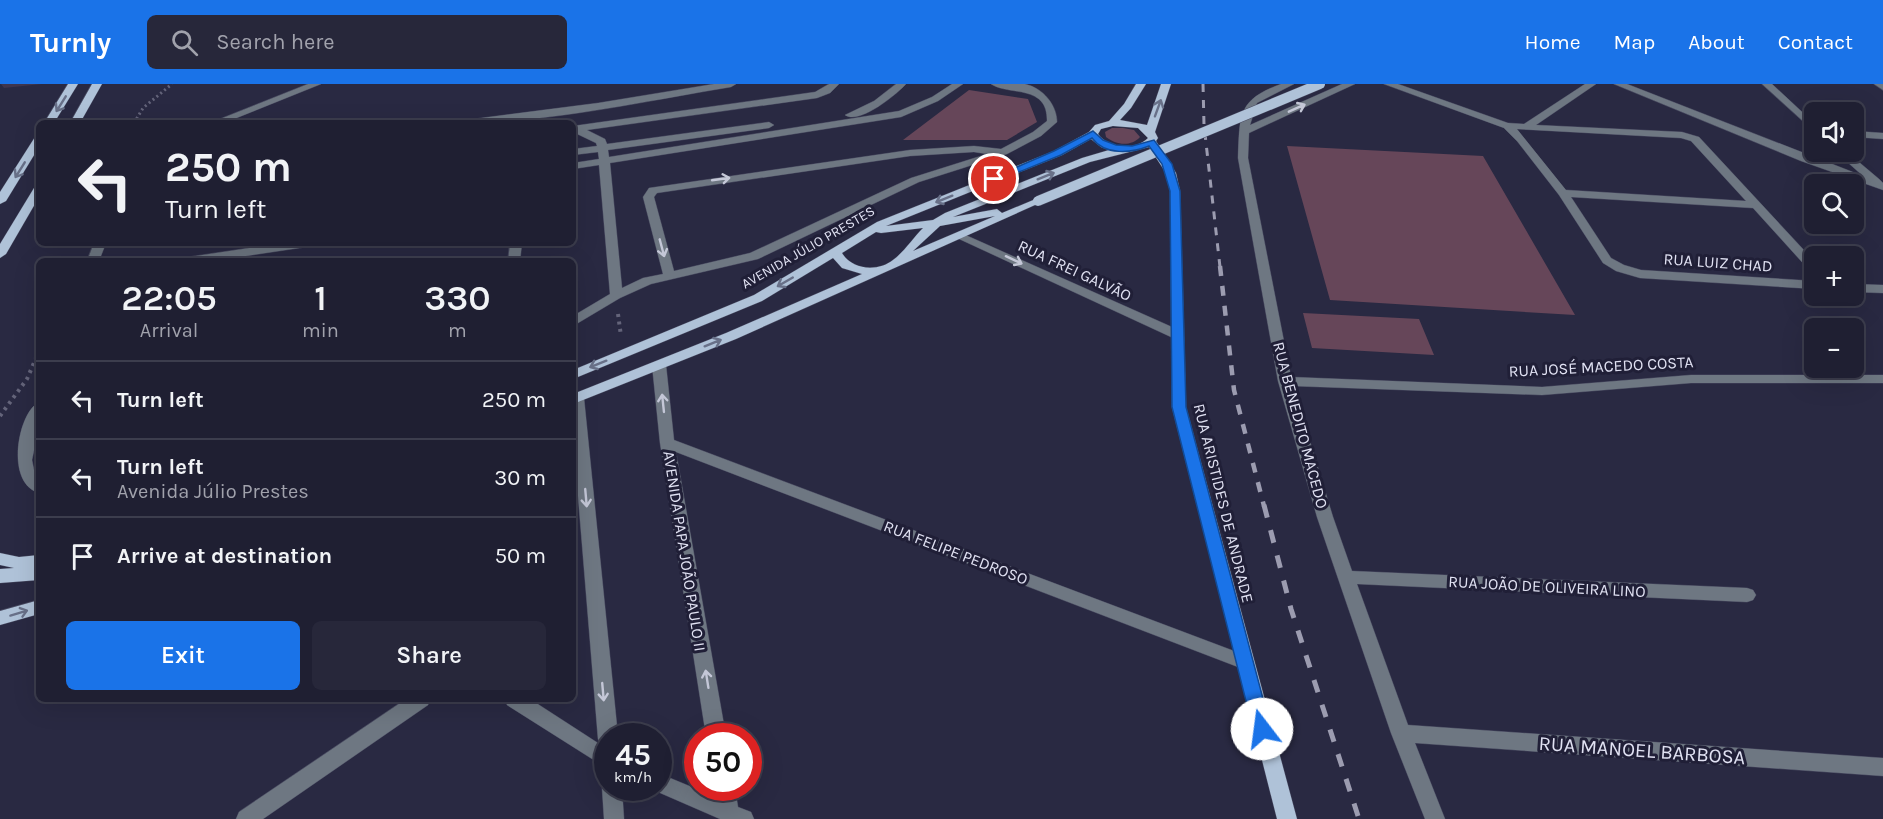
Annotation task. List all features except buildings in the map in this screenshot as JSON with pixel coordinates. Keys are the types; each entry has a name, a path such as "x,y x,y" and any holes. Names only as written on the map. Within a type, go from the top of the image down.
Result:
{"main road":[{"path":"51,120 73,84"},
{"path":"77,120 97,84"},
{"name":"AVENIDA JÚLIO PRESTES","path":"576,374 758,298 865,232 1058,153 1093,134 1098,127 1112,123 1128,106 1141,84"},
{"path":"896,264 918,237 934,223 1086,160 1129,149 1151,137 1166,84"},
{"path":"576,399 882,271 1033,203 1320,84"},
{"path":"1112,123 1130,123 1151,137"},
{"path":"1093,134 1099,142 1107,146 1161,156"},
{"name":"RUA ARISTIDES DE ANDRADE","path":"1151,137 1171,173 1175,191 1179,407 1287,819"},
{"path":"0,201 36,144"},
{"path":"0,254 36,193"},
{"path":"865,232 972,218 1033,203"},
{"path":"0,236 12,233"},
{"path":"835,251 841,262 852,269 868,272 882,271"},
{"path":"0,559 19,563 36,561"},
{"path":"0,576 36,573"},
{"path":"0,618 36,608"}],"street":[{"path":"223,120 316,84"},
{"path":"489,120 614,104 731,84"},
{"path":"576,127 818,95 827,91 834,84"},
{"path":"576,151 602,144 849,115 864,111 901,84"},
{"path":"576,166 901,114 935,99 958,84"},
{"path":"576,319 615,295 647,281 669,274 754,256 915,180 1004,153 1053,123 1053,113 1038,94 1020,85 996,84"},
{"path":"1245,131 1254,101 1289,84"},
{"path":"1245,131 1350,84"},
{"path":"1389,84 1506,126 1689,137 1700,142 1804,257"},
{"path":"1526,128 1591,84"},
{"path":"1619,84 1883,188"},
{"path":"1767,84 1804,119"},
{"path":"1879,84 1883,87"},
{"path":"877,103 901,114"},
{"path":"614,104 602,144 615,295"},
{"path":"551,112 563,120"},
{"path":"1506,126 1521,139 1563,193 1755,205"},
{"path":"576,129 602,144"},
{"name":"RUA BENEDITO MACEDO","path":"1245,131 1243,158 1286,381 1325,517 1401,733 1435,819"},
{"path":"1864,135 1883,136"},
{"path":"669,274 648,197 653,190 910,153 974,149 1004,153"},
{"path":"1852,162 1883,188"},
{"name":"RUA LUIZ CHAD","path":"1563,193 1607,260 1620,268 1640,274 1804,284"},
{"name":"RUA FREI GALVÃO","path":"961,236 1176,334"},
{"path":"208,258 286,246"},
{"path":"1864,288 1883,289"},
{"name":"AVENIDA PAPA JOÃO PAULO II","path":"659,365 668,443 714,723"},
{"name":"RUA JOSÉ MACEDO COSTA","path":"1286,381 1542,391 1691,379 1883,379"},
{"path":"576,409 606,723"},
{"path":"36,415 26,438 24,466 32,482 36,485"},
{"name":"RUA FELIPE PEDROSO","path":"668,443 1244,662"},
{"name":"RUA JOÃO DE OLIVEIRA LINO","path":"1346,577 1747,595"},
{"path":"246,819 417,702"},
{"path":"519,702 594,751"},
{"name":"RUA MANOEL BARBOSA","path":"1401,733 1883,767"},
{"path":"672,788 734,816"},
{"path":"613,801 615,819"},
{"path":"729,801 734,816"}],"path":[{"path":"136,120 143,108 172,84"},
{"path":"615,295 623,354"},
{"path":"0,416 27,379 36,358"}],"shaded area":[{"path":"969,90 1028,99 1037,122 1007,140 903,140"},
{"path":"1112,128 1134,130 1140,137 1128,144 1123,144 1106,137 1105,132"},
{"path":"1287,146 1483,156 1575,315 1330,300"},
{"path":"1303,313 1419,319 1434,355 1312,348"}],"railway":[{"path":"1203,84 1204,125 1220,267"},
{"path":"1220,266 1234,390 1264,506"},
{"path":"1264,505 1291,609 1359,819"}],"route":[{"path":"994,179 1058,153 1093,134 1099,142 1115,148 1133,149 1151,142 1167,164 1175,191 1179,407 1262,729"}]}
